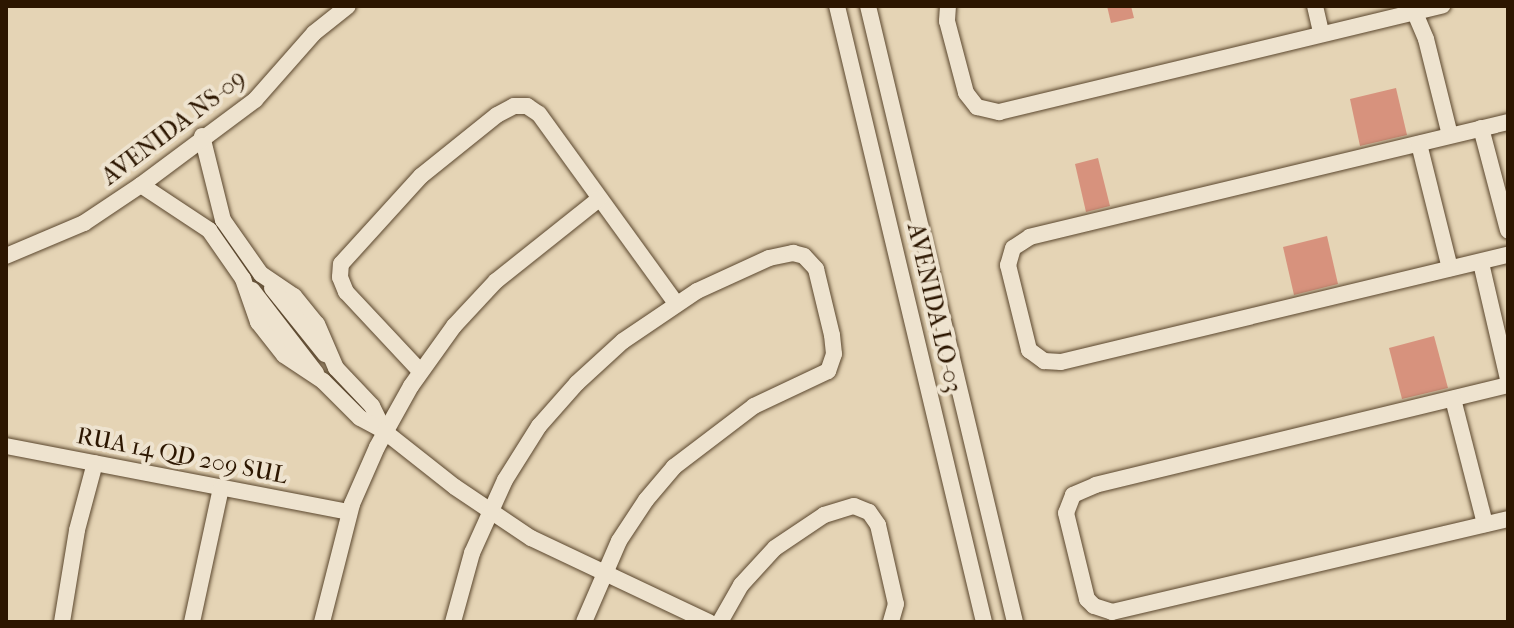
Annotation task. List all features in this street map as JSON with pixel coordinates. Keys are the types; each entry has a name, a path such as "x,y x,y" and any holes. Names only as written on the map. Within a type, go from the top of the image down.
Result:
{"street":[{"name":"AVENIDA NS-09","path":"6,256 84,223 141,185 202,136 255,100 314,33 348,6"},
{"name":"AVENIDA LO-03","path":"837,6 984,622"},
{"name":"AVENIDA LO-03","path":"868,6 1015,622"},
{"path":"948,6 947,21 966,93 977,107 999,112 1424,8 1426,39 1450,135"},
{"path":"1315,6 1321,33"},
{"path":"420,371 345,290 339,274 344,260 404,191 502,111 520,105 539,114 676,303"},
{"path":"1508,122 1030,237 1011,251 1009,275 1029,350 1044,361 1061,362 1508,255"},
{"path":"1481,128 1508,230"},
{"path":"202,136 225,222 261,274 294,296 310,315 322,332 336,368 372,406 384,431"},
{"path":"1419,144 1450,268"},
{"path":"141,185 210,232 243,279 258,322 284,355 323,381 360,418 384,431 490,511 554,551 709,622"},
{"path":"322,622 349,512 384,431 420,371 454,326 496,281 599,199"},
{"path":"210,232 225,222"},
{"path":"453,622 467,568 490,511 515,463 557,404 596,364 676,303 769,258 802,255 816,269 833,340 832,363 825,375 754,406 674,467 634,517 603,575 584,622"},
{"path":"1481,263 1508,379"},
{"path":"1508,385 1076,493 1068,504 1066,520 1084,592 1090,603 1101,610 1125,611 1508,519"},
{"path":"1453,399 1485,524"},
{"name":"RUA 14 QD 209 SUL","path":"6,446 349,512"},
{"path":"62,622 77,530 95,463"},
{"path":"192,622 221,488"},
{"path":"720,622 741,585 775,548 824,515 854,506 868,511 878,525 896,605 891,622"}],"building":[{"path":"1107,6 1131,6 1134,18 1111,23"},
{"path":"1396,88 1407,135 1360,146 1350,99"},
{"path":"1098,158 1110,206 1086,212 1075,164"},
{"path":"1327,236 1338,284 1294,295 1283,247"},
{"path":"1434,336 1448,388 1402,399 1389,348"}]}
